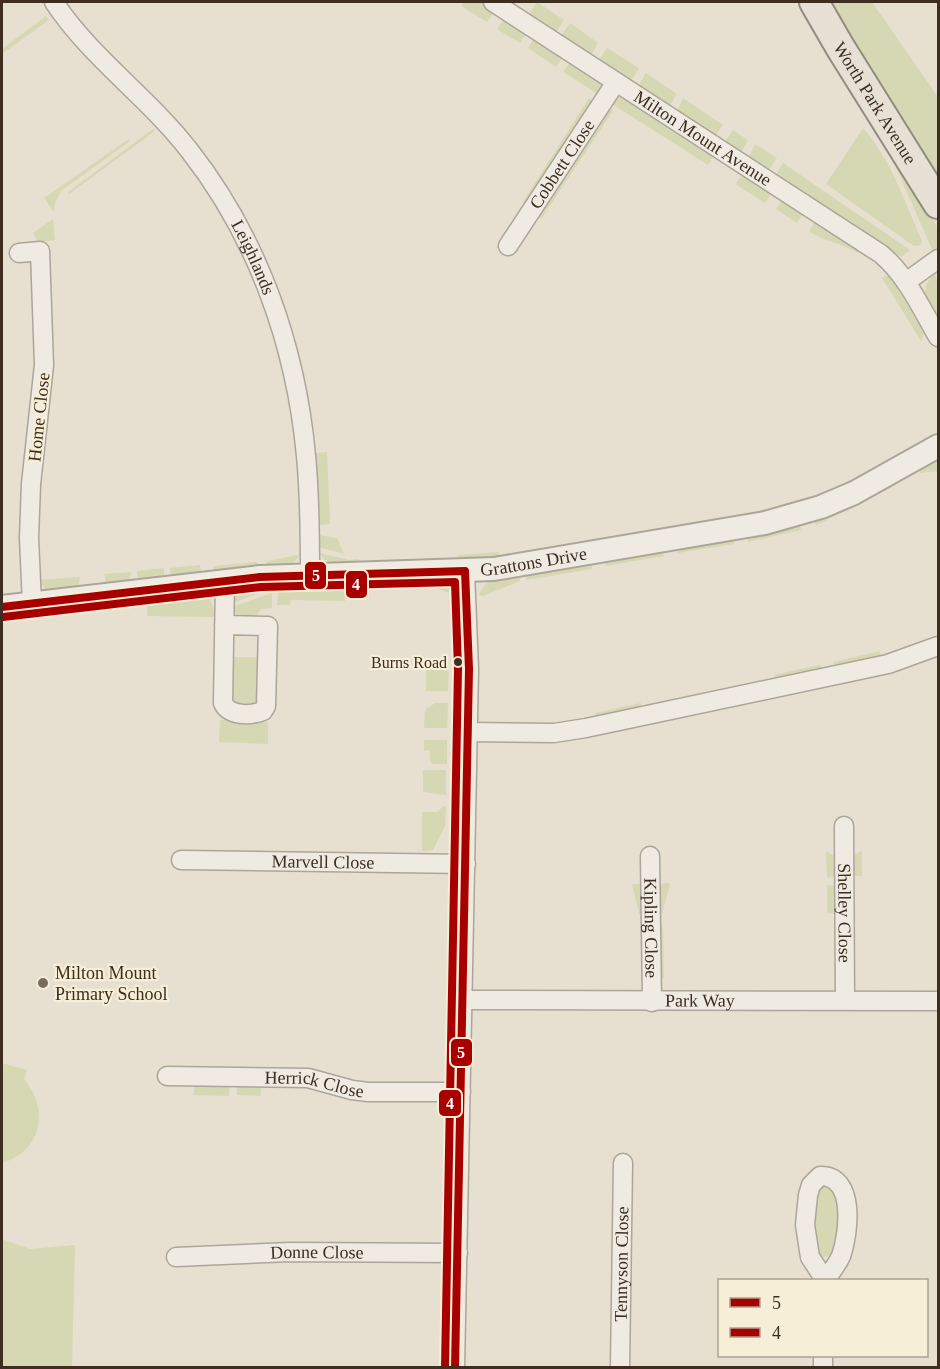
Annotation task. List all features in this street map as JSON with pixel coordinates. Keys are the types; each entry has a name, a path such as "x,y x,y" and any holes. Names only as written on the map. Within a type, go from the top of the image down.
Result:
{"main road":[{"name":"Worth Park Avenue","path":"814,2 939,204"}],"street":[{"name":"Leighlands","path":"54,2 77,32 163,120 189,151 234,217 269,290 300,413 309,495 310,575"},
{"name":"Milton Mount Avenue","path":"493,2 881,254 894,265 906,282 939,337"},
{"name":"Cobbett Close","path":"508,246 616,82"},
{"name":"Home Close","path":"19,253 47,251 44,365 31,484 29,538 32,604"},
{"path":"906,282 939,259"},
{"name":"Grattons Drive","path":"2,607 225,580 310,575 465,571 524,565 788,517 821,507 854,493 939,446"},
{"path":"455,1368 469,669 465,571"},
{"path":"225,580 223,703 226,709 233,713 263,711 266,705 268,626 225,625"},
{"path":"467,732 554,732 586,728 888,664 939,646"},
{"name":"Shelley Close","path":"844,826 845,1000"},
{"name":"Kipling Close","path":"650,856 652,1002"},
{"name":"Marvell Close","path":"181,860 466,864"},
{"name":"Park Way","path":"462,1000 652,1002 939,1000"},
{"name":"Herrick Close","path":"167,1076 308,1078 368,1092 461,1092"},
{"name":"Tennyson Close","path":"620,1368 623,1163"},
{"path":"824,1279 810,1257 805,1225 805,1207 811,1185 820,1176 829,1176 837,1180 846,1197 845,1241 840,1257 826,1279"},
{"name":"Donne Close","path":"176,1257 302,1252 458,1253"}],"green space":[{"path":"464,2 483,2 495,10 487,22 461,6"},
{"path":"537,2 564,20 557,31 529,14"},
{"path":"797,2 802,2 938,228 938,253 935,256 887,147"},
{"path":"824,2 872,2 938,97 938,186"},
{"path":"46,16 49,20 2,54 2,49"},
{"path":"506,16 528,31 520,43 497,29"},
{"path":"570,23 598,43 591,55 561,36"},
{"path":"535,36 564,55 556,67 528,48"},
{"path":"607,48 639,68 631,81 599,60"},
{"path":"572,60 601,83 602,88 598,94 563,72"},
{"path":"646,73 677,94 670,105 667,106 640,87"},
{"path":"627,96 715,154 708,165 609,102 615,97"},
{"path":"589,98 596,104 528,205 523,202"},
{"path":"683,98 723,125 717,134 713,136 677,112"},
{"path":"607,107 613,111 541,219 537,216"},
{"path":"863,128 882,154 897,182 922,241 921,245 914,246 826,184"},
{"path":"153,129 155,131 69,194 68,192"},
{"path":"733,130 748,140 741,153 724,143"},
{"path":"129,139 130,141 61,191 55,203 54,212 44,198"},
{"path":"755,144 777,158 768,171 748,158"},
{"path":"783,163 910,250 901,257 775,176"},
{"path":"744,172 773,191 765,203 735,184"},
{"path":"784,197 805,210 797,223 776,209"},
{"path":"53,219 55,240 38,242 33,233"},
{"path":"817,219 861,248 858,253 809,231"},
{"path":"890,274 924,334 921,341 882,278"},
{"path":"935,274 938,283 938,320 925,291 926,285"},
{"path":"327,452 330,524 320,525 316,453"},
{"path":"930,460 938,460 938,471 920,473 915,466"},
{"path":"860,497 863,503 816,525 812,517"},
{"path":"799,522 801,530 748,542 746,533"},
{"path":"319,535 337,538 344,554 319,547"},
{"path":"733,538 734,544 678,553 676,546"},
{"path":"660,549 664,556 606,566 605,561"},
{"path":"499,552 499,558 457,561 458,555"},
{"path":"319,553 349,560 359,559 359,565 332,563"},
{"path":"301,554 290,566 265,568 268,561"},
{"path":"257,562 258,568 214,572 213,566"},
{"path":"592,563 592,569 526,580 526,573"},
{"path":"200,565 199,574 171,577 170,568"},
{"path":"164,568 164,577 138,580 137,571"},
{"path":"131,572 129,584 107,586 104,574"},
{"path":"519,574 520,581 483,596 479,595 490,581"},
{"path":"80,577 78,590 61,592 46,589 38,580"},
{"path":"422,580 445,582 457,591 458,595 421,583"},
{"path":"259,585 260,593 232,603 239,588"},
{"path":"295,586 346,587 345,601 291,600 290,605 277,605 278,592"},
{"path":"272,593 272,608 261,609 256,617 236,617 232,607"},
{"path":"200,595 212,603 214,617 147,616 147,602"},
{"path":"880,651 881,659 837,668 833,662"},
{"path":"230,657 260,657 259,699 256,704 242,707 230,700"},
{"path":"426,665 449,665 448,691 426,691"},
{"path":"820,665 822,670 777,680 774,675"},
{"path":"435,703 448,703 447,728 424,728 425,710"},
{"path":"641,703 642,709 597,718 595,713"},
{"path":"220,720 268,722 268,744 219,742"},
{"path":"424,740 447,740 447,764 432,764 430,751 424,750"},
{"path":"423,770 446,770 446,795 423,792"},
{"path":"446,806 445,826 433,850 422,851 422,812 438,812"},
{"path":"451,809 459,810 458,846 451,852"},
{"path":"826,851 836,857 838,876 827,878"},
{"path":"862,851 862,876 850,876 853,858"},
{"path":"450,874 456,881 457,918 450,921"},
{"path":"663,883 670,883 662,914 657,914 657,890"},
{"path":"632,884 640,884 643,888 645,913 639,914"},
{"path":"827,885 838,887 838,914 827,913"},
{"path":"663,927 664,978 658,978 657,928"},
{"path":"2,1063 27,1070 24,1079 32,1091 39,1116 38,1128 26,1149 2,1163"},
{"path":"230,1082 229,1096 193,1095 195,1085"},
{"path":"237,1083 261,1083 260,1096 237,1095"},
{"path":"447,1103 452,1109 452,1149 446,1150"},
{"path":"831,1187 835,1191 839,1212 838,1243 831,1256 822,1257 817,1253 812,1238 817,1188"},
{"path":"444,1196 452,1197 450,1237 444,1243"},
{"path":"2,1239 30,1249 75,1245 72,1367 2,1367"}],"transit line":[{"name":"5","path":"2,607 260,577 465,571 469,669 455,1368"},
{"name":"4","path":"3,617 261,587 455,582 458,669 445,1368"}],"place":[{"name":"Burns Road","path":"458,662"},
{"name":"Milton Mount Primary School","path":"43,983"}]}
